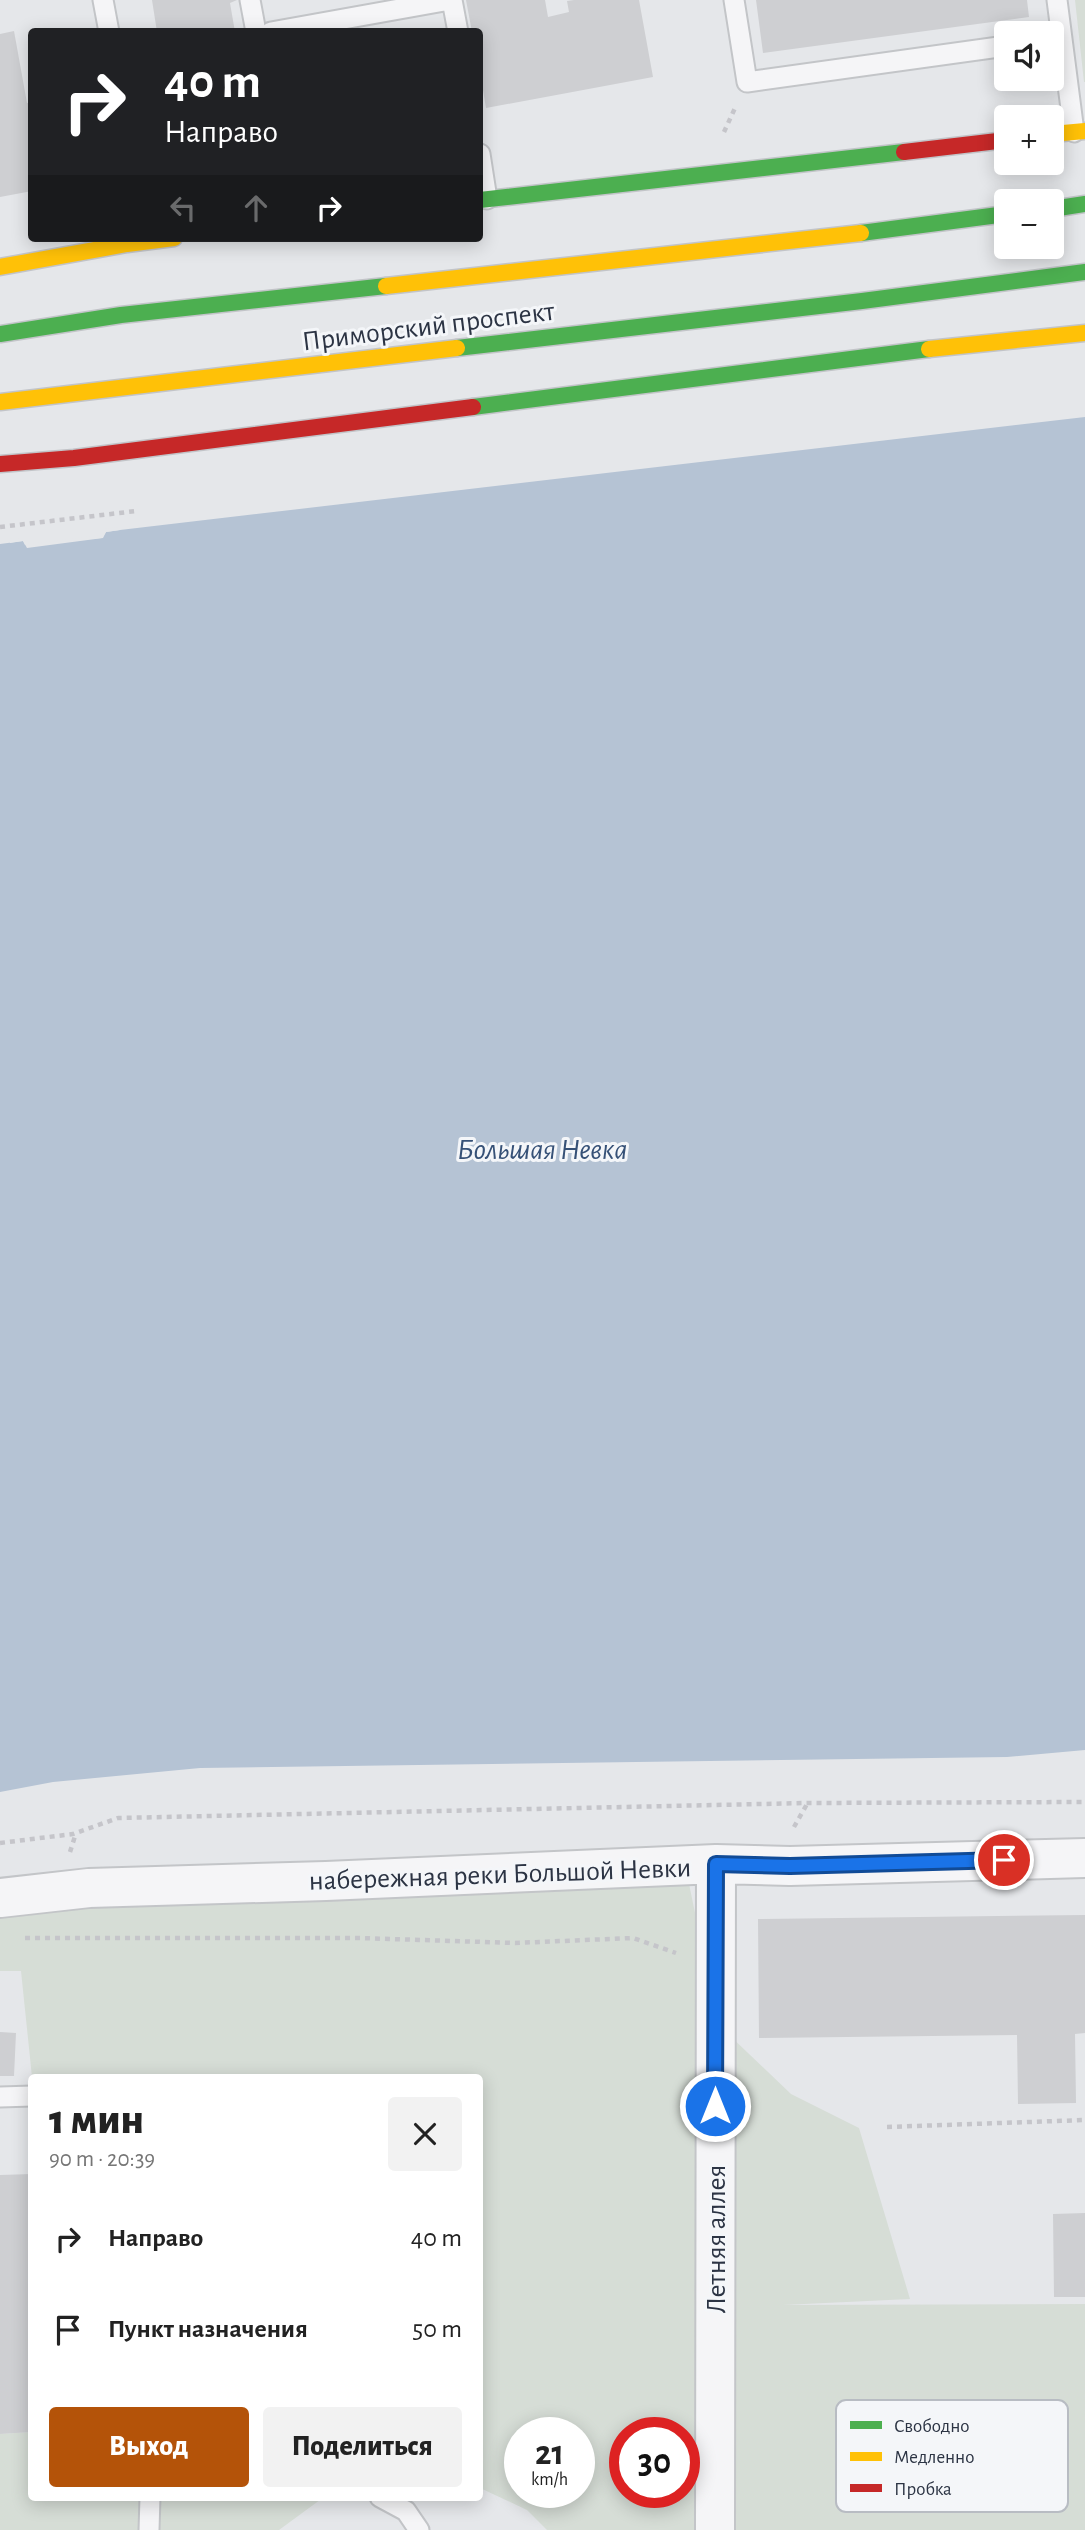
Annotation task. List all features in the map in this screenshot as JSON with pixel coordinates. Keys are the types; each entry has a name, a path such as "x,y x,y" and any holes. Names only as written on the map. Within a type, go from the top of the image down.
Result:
{"main road":[{"path":"483,199 994,140"},
{"path":"1064,207 1085,204"},
{"name":"Приморский проспект","path":"0,334 121,314 855,234 994,216"},
{"path":"0,267 150,242"},
{"name":"Приморский проспект","path":"0,402 862,301 1085,272"},
{"path":"0,464 74,458 977,343 1085,333"}],"street":[{"name":"набережная реки Большой Невки","path":"0,1898 89,1888 716,1864 790,1866 1085,1858"},
{"name":"Летняя аллея","path":"715,2530 716,1864"}],"lane":[{"path":"103,0 108,28"},
{"path":"250,0 255,28"},
{"path":"294,28 451,0 457,28"},
{"path":"734,0 747,82 994,48"},
{"path":"1057,0 1057,21"},
{"path":"1064,68 1079,131"},
{"path":"0,2097 28,2096"},
{"path":"149,2530 150,2501"},
{"path":"387,2501 406,2511 419,2530"}],"path":[{"path":"0,527 135,510"},
{"path":"0,1843 73,1834 118,1818 807,1804 1085,1802"},
{"path":"788,1838 807,1804"},
{"path":"22,1938 360,1938 515,1942 634,1938 716,1966"},
{"path":"887,2127 1085,2120"}],"shaded area":[{"path":"1075,0 1085,0 1085,82 1084,82"},
{"path":"688,1879 701,1942 726,2032 791,2094 859,2128 910,2299 783,2305 1085,2304 1085,2530 547,2530 523,2508 595,2508 595,2417 504,2417 504,2499 483,2489 483,2074 32,2074 21,1971 0,1971 0,1910"},
{"path":"28,2432 28,2501 319,2501 279,2530 0,2530 0,2434"}],"water":[{"name":"Большая Невка","path":"1085,417 1085,1750 1007,1757 200,1768 53,1782 0,1792 0,544 23,541 25,545 102,538 106,532 120,530"}],"pier":[{"path":"119,527 120,530 106,532 103,538 27,548 23,541 10,543 9,539 23,538 29,544 101,535 104,529"}],"building":[{"path":"152,0 237,0 230,3 234,28 156,28"},
{"path":"466,0 545,0 548,17 569,12 567,1 639,0 653,77 486,108 483,90 483,28 471,28"},
{"path":"756,0 1027,0 1029,17 763,53"},
{"path":"14,31 28,103 28,192 0,197 0,34"},
{"path":"1085,1915 1085,2033 1075,2034 1076,2103 1018,2104 1017,2035 759,2038 758,1919"},
{"path":"0,2032 16,2033 14,2076 0,2076"},
{"path":"28,2174 28,2432 0,2434 0,2175"},
{"path":"1085,2213 1085,2297 1054,2297 1053,2214"}],"traffic: fast":[{"path":"483,200 904,152"},
{"path":"1064,207 1085,204"},
{"path":"861,233 994,216"},
{"path":"457,348 1085,272"},
{"path":"0,334 121,315 386,286"},
{"path":"473,407 929,349"}],"traffic: slow":[{"path":"1064,133 1085,131"},
{"path":"386,286 861,233"},
{"path":"0,267 143,242"},
{"path":"929,349 1085,333"},
{"path":"0,402 457,348"}],"traffic: jam":[{"path":"904,152 994,141"},
{"path":"0,464 74,458 473,407"}],"route":[{"path":"715,2106 716,1864 790,1866 1004,1860"}]}
